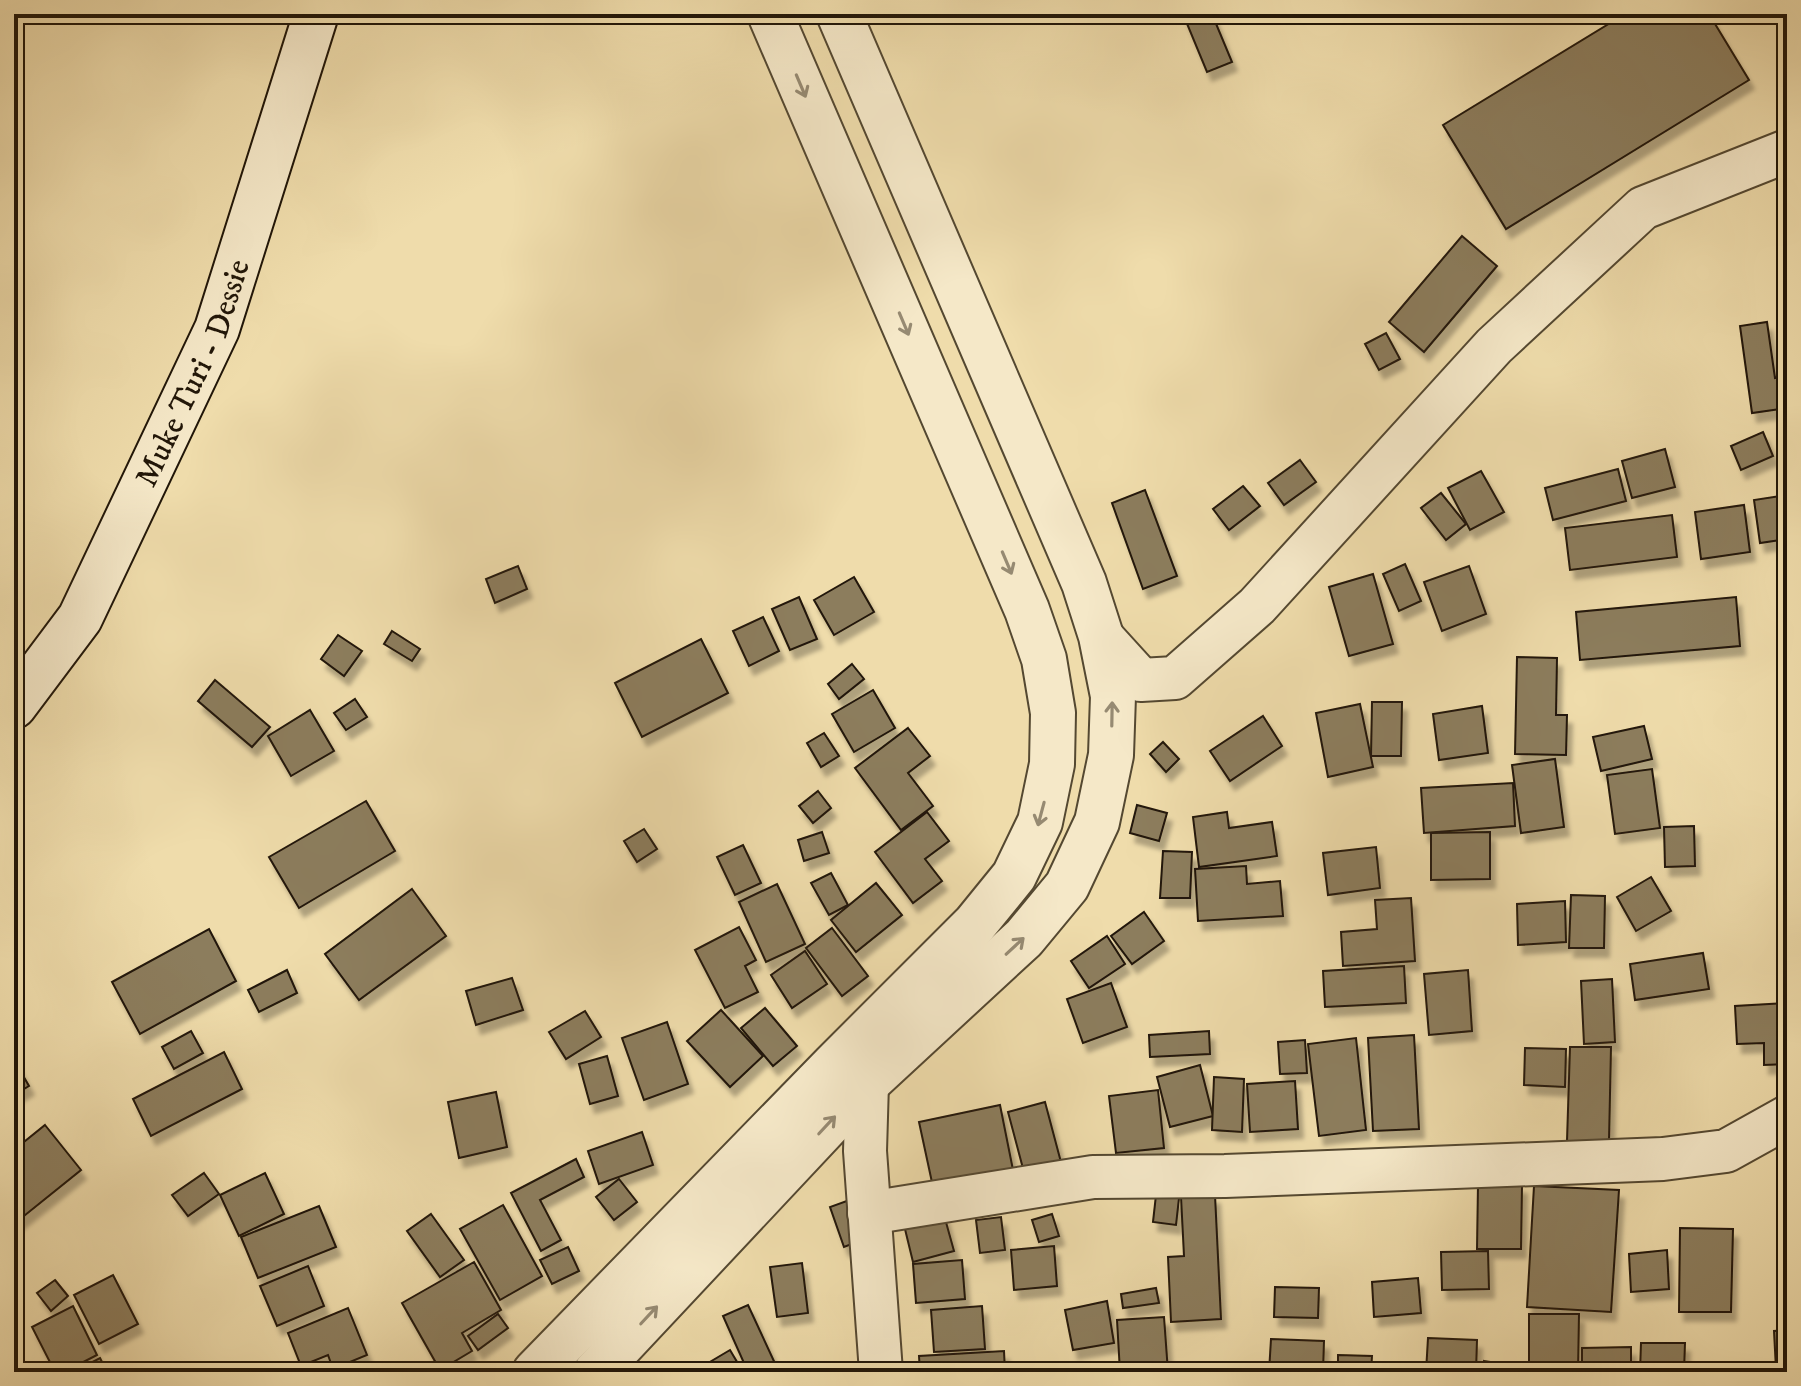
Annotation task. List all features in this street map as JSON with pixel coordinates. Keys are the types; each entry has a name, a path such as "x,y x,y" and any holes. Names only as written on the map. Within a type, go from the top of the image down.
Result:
{"street":[{"name":"Muke Turi - Dessie","path":"14,706 80,618 217,329 316,14"},
{"path":"535,1372 975,924 1014,876 1040,822 1052,764 1053,713 1044,659 1027,610 770,14"},
{"path":"596,1372 867,1083 1024,938 1067,886 1097,822 1111,755 1113,696 1101,636 1084,583 839,14"},
{"path":"1101,636 1141,680 1175,678 1257,606 1494,346 1643,208 1787,151"},
{"path":"867,1083 865,1151 881,1372"},
{"path":"869,1213 1093,1177 1225,1176 1663,1159 1726,1151 1787,1117"}],"building":[{"path":"1183,14 1212,14 1232,62 1207,72"},
{"path":"1625,14 1709,14 1749,80 1506,229 1443,125"},
{"path":"1462,236 1497,266 1424,352 1389,322"},
{"path":"1767,322 1775,378 1787,376 1787,408 1752,413 1740,326"},
{"path":"1386,333 1400,359 1379,370 1365,344"},
{"path":"1763,432 1773,456 1741,470 1731,446"},
{"path":"1665,449 1675,487 1632,498 1622,461"},
{"path":"1300,460 1316,482 1284,505 1268,483"},
{"path":"1618,469 1626,501 1553,520 1545,488"},
{"path":"1481,471 1504,512 1470,530 1448,488"},
{"path":"1243,486 1260,506 1229,530 1213,509"},
{"path":"1145,490 1177,576 1143,589 1112,503"},
{"path":"1441,493 1466,524 1446,540 1421,508"},
{"path":"1787,495 1787,539 1760,543 1754,500"},
{"path":"1744,505 1750,552 1701,559 1695,512"},
{"path":"1672,515 1677,557 1570,570 1565,528"},
{"path":"1405,564 1421,601 1399,611 1383,574"},
{"path":"518,566 527,589 495,603 486,579"},
{"path":"1469,566 1486,614 1442,631 1424,582"},
{"path":"1373,574 1393,644 1349,656 1329,587"},
{"path":"854,577 874,612 834,635 814,600"},
{"path":"799,597 817,639 790,650 772,609"},
{"path":"1736,597 1740,646 1580,660 1576,612"},
{"path":"763,617 779,651 749,666 733,631"},
{"path":"392,631 420,649 412,661 384,644"},
{"path":"338,635 362,651 344,676 321,659"},
{"path":"701,639 728,693 642,737 615,683"},
{"path":"1517,657 1557,658 1556,715 1567,715 1566,755 1515,754"},
{"path":"852,664 864,679 839,699 828,684"},
{"path":"215,680 270,727 252,747 198,701"},
{"path":"873,690 895,728 854,752 832,714"},
{"path":"355,699 367,717 346,730 334,713"},
{"path":"1372,702 1402,702 1401,756 1371,756"},
{"path":"1360,704 1373,767 1328,777 1316,713"},
{"path":"1482,706 1488,753 1439,760 1433,714"},
{"path":"310,710 334,751 291,776 268,736"},
{"path":"1263,716 1282,746 1230,781 1210,751"},
{"path":"1644,726 1652,759 1601,771 1593,737"},
{"path":"908,728 930,756 908,773 933,806 901,830 855,768"},
{"path":"824,733 839,756 821,767 807,743"},
{"path":"1163,742 1179,759 1166,772 1150,754"},
{"path":"1555,759 1564,827 1521,833 1512,765"},
{"path":"1652,769 1660,828 1615,834 1607,775"},
{"path":"1513,783 1515,826 1424,833 1421,788"},
{"path":"818,791 831,808 813,823 799,806"},
{"path":"366,801 395,851 299,908 269,857"},
{"path":"1137,805 1167,813 1159,841 1130,833"},
{"path":"927,812 949,841 925,859 942,881 913,903 875,852"},
{"path":"1227,812 1229,828 1272,822 1277,856 1199,867 1193,817"},
{"path":"1694,826 1695,866 1665,867 1664,827"},
{"path":"644,829 657,849 637,862 624,841"},
{"path":"822,832 829,853 804,861 798,840"},
{"path":"1490,832 1490,879 1431,880 1431,833"},
{"path":"743,845 761,883 735,895 717,857"},
{"path":"1376,847 1380,888 1328,895 1323,853"},
{"path":"1163,851 1192,852 1190,898 1160,898"},
{"path":"1246,866 1247,884 1280,881 1283,916 1198,921 1195,869"},
{"path":"831,873 848,905 829,915 811,883"},
{"path":"1651,877 1671,911 1636,931 1617,897"},
{"path":"876,883 902,915 856,952 831,920"},
{"path":"777,884 805,944 766,962 739,902"},
{"path":"412,889 446,936 359,1000 325,954"},
{"path":"1571,895 1605,896 1604,948 1569,948"},
{"path":"1411,898 1415,961 1343,966 1341,932 1377,929 1375,900"},
{"path":"1565,901 1566,942 1518,945 1517,904"},
{"path":"1144,912 1164,941 1132,964 1111,936"},
{"path":"739,927 756,960 745,966 758,992 725,1008 695,950"},
{"path":"832,928 868,976 842,996 806,948"},
{"path":"209,929 236,981 140,1034 112,982"},
{"path":"1107,936 1125,964 1089,988 1071,961"},
{"path":"805,951 827,984 792,1008 771,975"},
{"path":"1703,953 1709,989 1635,1000 1630,964"},
{"path":"1404,966 1406,1003 1325,1007 1323,971"},
{"path":"287,970 297,993 259,1012 248,990"},
{"path":"1468,970 1472,1031 1429,1035 1424,974"},
{"path":"512,978 523,1010 476,1025 466,991"},
{"path":"1612,979 1615,1042 1584,1044 1581,981"},
{"path":"1111,983 1127,1027 1083,1043 1067,999"},
{"path":"1787,1003 1787,1064 1764,1065 1764,1043 1737,1044 1735,1006"},
{"path":"765,1008 797,1046 773,1066 741,1028"},
{"path":"721,1010 763,1056 730,1087 687,1041"},
{"path":"585,1011 601,1037 566,1059 549,1032"},
{"path":"667,1022 688,1084 644,1100 622,1038"},
{"path":"191,1031 203,1053 174,1069 162,1047"},
{"path":"1209,1031 1210,1054 1150,1057 1149,1035"},
{"path":"1414,1035 1419,1129 1373,1131 1368,1038"},
{"path":"1356,1038 1366,1130 1319,1136 1308,1044"},
{"path":"1305,1040 1307,1073 1280,1074 1278,1042"},
{"path":"1570,1047 1611,1047 1609,1141 1567,1141"},
{"path":"1525,1048 1566,1049 1565,1087 1524,1085"},
{"path":"224,1052 242,1089 151,1136 133,1099"},
{"path":"607,1056 618,1096 590,1104 579,1064"},
{"path":"14,1060 29,1086 14,1095"},
{"path":"1200,1065 1213,1116 1170,1127 1157,1077"},
{"path":"1214,1077 1244,1079 1242,1132 1212,1130"},
{"path":"1295,1081 1298,1129 1250,1132 1247,1084"},
{"path":"1158,1090 1164,1148 1116,1153 1109,1096"},
{"path":"496,1092 507,1147 459,1158 448,1102"},
{"path":"1045,1102 1062,1166 1025,1176 1008,1112"},
{"path":"1000,1105 1013,1170 933,1187 919,1122"},
{"path":"45,1125 81,1170 14,1224 14,1150"},
{"path":"642,1132 653,1165 599,1184 588,1151"},
{"path":"576,1159 584,1177 540,1200 561,1240 541,1251 511,1193"},
{"path":"204,1173 219,1194 188,1216 172,1195"},
{"path":"265,1173 284,1214 239,1236 220,1195"},
{"path":"619,1179 637,1202 614,1220 596,1197"},
{"path":"1478,1185 1522,1185 1521,1249 1477,1249"},
{"path":"1534,1186 1619,1190 1611,1312 1527,1307"},
{"path":"1156,1195 1179,1198 1176,1225 1153,1222"},
{"path":"1215,1195 1221,1319 1171,1322 1168,1257 1184,1256 1181,1197"},
{"path":"855,1198 870,1237 844,1247 830,1207"},
{"path":"503,1205 542,1276 500,1300 460,1229"},
{"path":"319,1206 336,1247 258,1278 241,1237"},
{"path":"431,1214 464,1260 440,1277 407,1231"},
{"path":"1052,1214 1059,1236 1039,1242 1032,1220"},
{"path":"944,1215 954,1251 913,1262 904,1225"},
{"path":"1001,1217 1005,1250 980,1253 976,1220"},
{"path":"1680,1228 1733,1229 1731,1312 1679,1312"},
{"path":"1054,1246 1057,1286 1014,1290 1011,1250"},
{"path":"568,1247 579,1271 552,1284 540,1260"},
{"path":"1667,1250 1669,1289 1631,1292 1629,1254"},
{"path":"1488,1251 1489,1289 1442,1290 1441,1252"},
{"path":"962,1260 965,1299 916,1303 913,1264"},
{"path":"474,1262 501,1310 462,1333 472,1351 440,1370 402,1303"},
{"path":"802,1263 808,1313 777,1317 770,1267"},
{"path":"308,1266 324,1306 277,1326 260,1286"},
{"path":"113,1275 138,1324 99,1344 74,1295"},
{"path":"1418,1278 1421,1313 1374,1317 1372,1282"},
{"path":"55,1280 68,1296 51,1311 37,1293"},
{"path":"1275,1287 1319,1288 1318,1318 1274,1317"},
{"path":"1156,1288 1159,1303 1123,1308 1121,1294"},
{"path":"1107,1301 1114,1343 1073,1350 1065,1310"},
{"path":"748,1305 779,1372 748,1372 723,1316"},
{"path":"73,1306 97,1355 64,1372 55,1372 32,1327"},
{"path":"982,1306 985,1349 934,1352 931,1310"},
{"path":"348,1308 367,1355 333,1369 328,1355 301,1366 288,1333"},
{"path":"498,1314 508,1328 478,1350 468,1336"},
{"path":"1529,1314 1579,1314 1578,1372 1529,1372"},
{"path":"1164,1317 1168,1372 1120,1372 1117,1320"},
{"path":"1787,1330 1787,1368 1776,1369 1774,1331"},
{"path":"1428,1338 1477,1340 1476,1372 1426,1372"},
{"path":"1271,1339 1324,1341 1323,1372 1269,1372"},
{"path":"1641,1343 1685,1343 1684,1372 1640,1372"},
{"path":"1631,1347 1631,1372 1582,1372 1582,1348"},
{"path":"730,1350 743,1372 693,1372"},
{"path":"1004,1351 1005,1372 920,1372 919,1356"},
{"path":"1338,1355 1372,1356 1371,1372 1338,1372"},
{"path":"100,1358 107,1372 73,1372"},
{"path":"1484,1361 1528,1368 1527,1372 1482,1372"}]}
